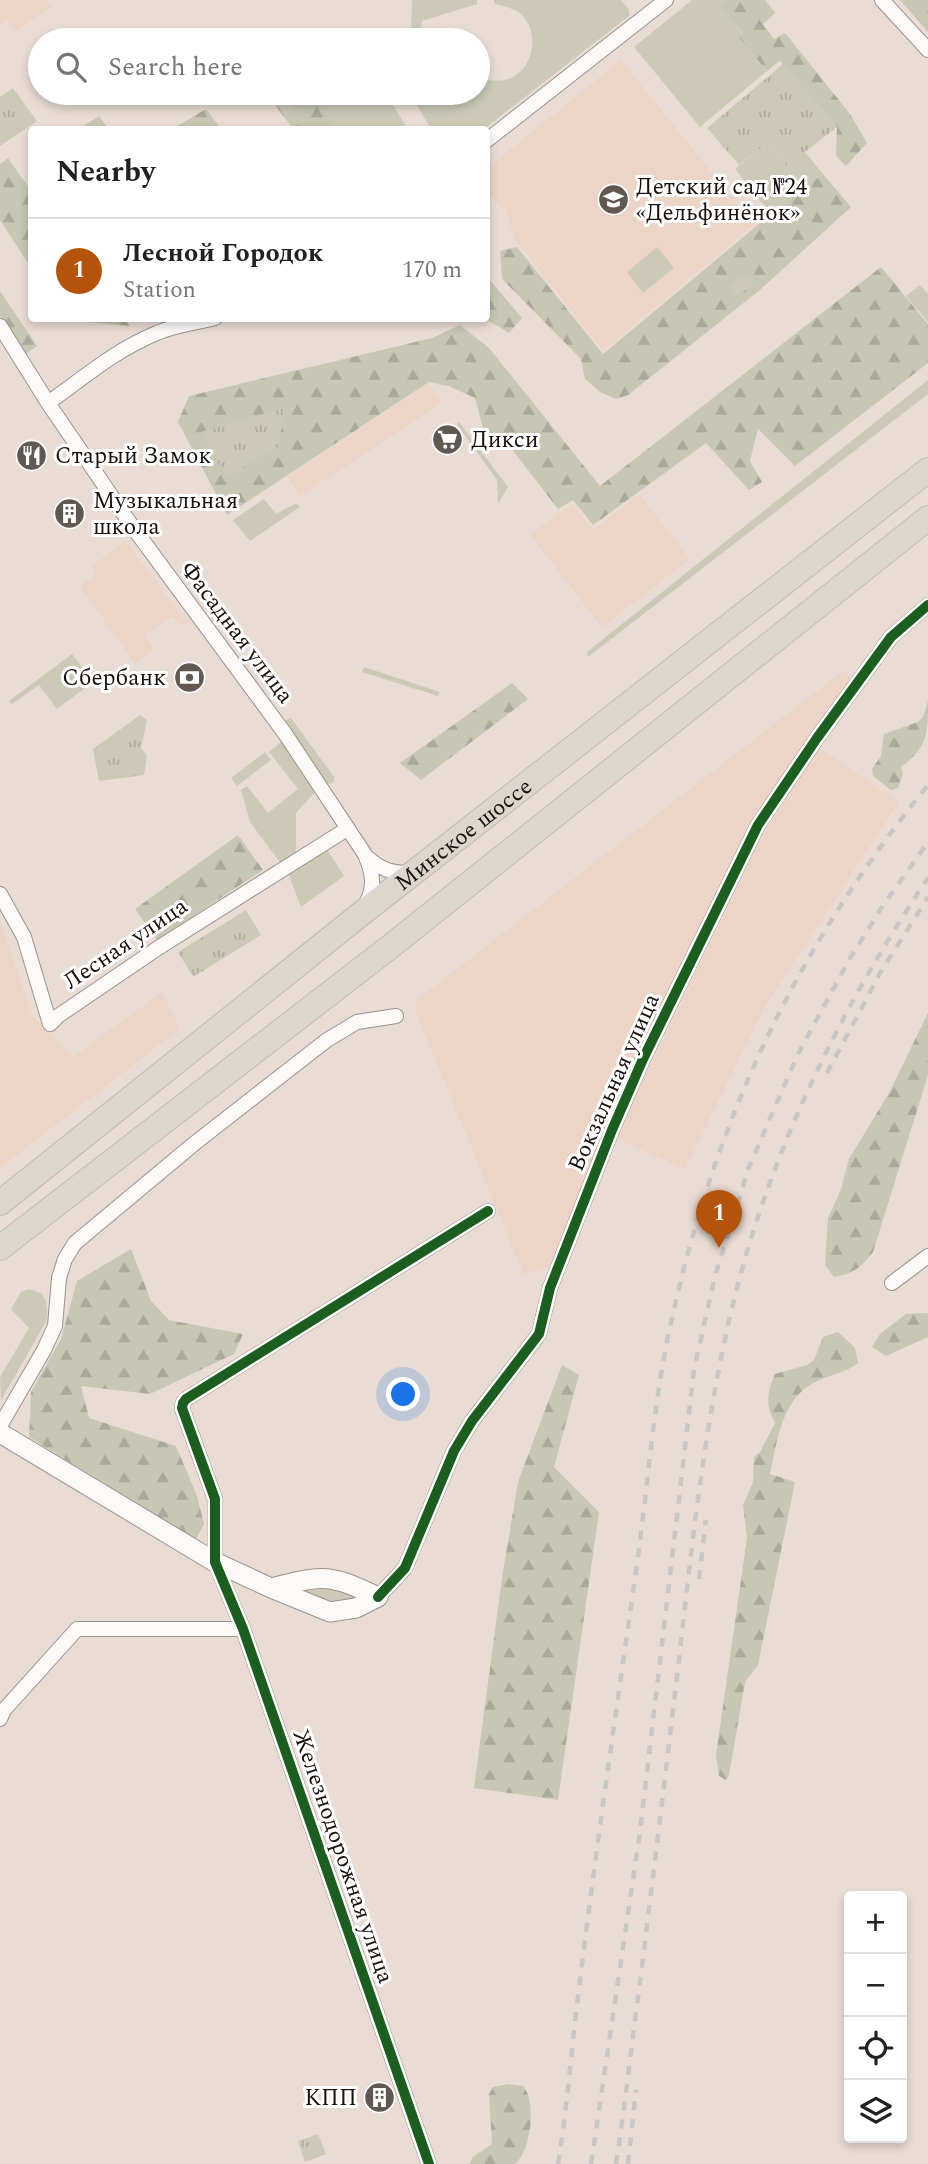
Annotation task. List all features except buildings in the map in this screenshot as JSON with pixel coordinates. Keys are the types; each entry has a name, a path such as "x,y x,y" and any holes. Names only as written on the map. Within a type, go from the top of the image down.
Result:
{"highway":[{"name":"Минское шоссе","path":"0,1203 362,913 928,470"},
{"name":"Минское шоссе","path":"0,1248 391,946 928,518"}],"street":[{"path":"490,138 666,0"},
{"path":"882,0 928,50"},
{"path":"48,403 135,344 159,332 199,322"},
{"name":"Фасадная улица","path":"0,326 48,403 161,568 286,735 366,856 376,866 391,873 414,873"},
{"name":"Вокзальная улица","path":"377,1597 405,1568 454,1451 472,1421 539,1334 550,1289 612,1130 643,1059 758,825 891,637 928,605"},
{"name":"Лесная улица","path":"0,894 24,937 50,1024 158,948 347,829"},
{"name":"Фасадная улица","path":"362,913 372,894 373,884 366,856"},
{"path":"0,1426 54,1326 59,1278 65,1259 75,1243 195,1143 327,1040 357,1022 396,1016"},
{"path":"215,1562 215,1499 182,1408 183,1403 488,1211"},
{"path":"892,1283 928,1255"},
{"path":"0,1433 215,1562 271,1588 330,1612 356,1608 377,1597"},
{"name":"Железнодорожная улица","path":"215,1562 243,1629 429,2164"},
{"path":"271,1588 313,1578 330,1577 377,1597"},
{"path":"0,1719 4,1710 78,1629 243,1629"}],"shaded area":[{"path":"0,0 47,0 52,7 15,32 7,20 0,25"},
{"name":"Детский сад №24 «Дельфинёнок»","path":"621,60 754,225 603,351 514,238 506,208 501,209 490,194 490,166"},
{"path":"429,383 442,403 300,496 287,477"},
{"path":"639,494 690,559 602,627 530,535 572,503 593,530"},
{"path":"125,541 188,623 181,626 173,616 145,635 154,650 135,664 80,586 97,573 92,566"},
{"path":"844,670 852,681 750,827 552,1265 524,1275 416,1013 415,1001"},
{"path":"819,748 899,802 767,1003 685,1169 615,1138 764,833"},
{"path":"0,920 33,1017 73,1057 162,992 180,1029 0,1168"}],"green space":[{"path":"412,0 477,0 477,4 422,21 422,28 411,28"},
{"path":"494,0 621,0 629,10 629,16 488,126 429,126 417,105 490,105 490,80 511,78 519,73 530,57 532,39 526,21 517,11 494,3"},
{"path":"692,0 727,0 721,6 743,35 739,38 767,71 700,127 634,47"},
{"path":"727,0 765,0 775,13 763,24 774,39 785,33 850,114 867,143 846,166 836,156 837,127 780,61 767,71 739,38 743,34 720,6"},
{"path":"900,0 928,0 928,32"},
{"path":"783,64 837,127 787,166 768,142 739,165 707,128"},
{"path":"13,88 37,121 0,146 0,97"},
{"path":"275,105 319,105 336,126 291,126"},
{"path":"278,105 299,105 286,115"},
{"path":"319,105 393,105 406,126 336,126"},
{"path":"206,109 219,126 177,126"},
{"path":"99,116 106,126 84,126"},
{"path":"768,142 787,166 805,152 823,174 771,214 735,169"},
{"path":"8,158 28,187 28,263 0,220 0,164"},
{"path":"823,174 851,207 761,289 628,395 616,399 600,392 585,379 581,359 502,279 500,251 517,247 603,354"},
{"path":"657,247 674,268 643,293 627,272"},
{"path":"881,267 928,324 928,363 795,466 758,429 750,461 762,482 749,490 706,443 593,525 573,500 558,509 505,440 485,436 475,398 449,386 429,382 227,515 178,422 189,396 432,338 460,325 489,348 600,486"},
{"path":"746,273 754,284 736,297 728,287"},
{"path":"490,280 522,318 509,333 490,321"},
{"path":"920,285 928,294 928,322 906,296"},
{"path":"0,291 37,346 26,354 0,316"},
{"path":"87,322 127,322 130,326"},
{"path":"928,380 928,394 588,657 587,652"},
{"path":"285,408 278,447 226,477 201,432"},
{"path":"459,422 508,487 498,504 497,480 457,424"},
{"path":"264,499 276,514 296,503 300,507 250,541 233,520"},
{"path":"72,654 93,682 57,709 39,685 12,704 9,701"},
{"path":"364,667 440,692 438,696 362,672"},
{"path":"512,683 528,699 421,780 400,763"},
{"path":"928,701 925,739 917,753 901,767 903,774 898,788 891,790 873,776 872,769 881,756 884,734 918,722 923,717"},
{"path":"140,715 147,720 141,748 147,755 144,775 99,781 93,749"},
{"path":"291,718 334,777 330,784 325,783 284,721"},
{"path":"282,741 316,791 296,813 296,856 282,865 250,822 241,790 247,786 268,813 298,789 269,752"},
{"path":"265,752 271,760 237,786 231,778"},
{"path":"238,835 263,870 157,940 135,909"},
{"path":"327,849 344,876 301,907 287,870"},
{"path":"246,910 261,935 193,977 178,952"},
{"path":"928,1013 928,1075 873,1252 856,1269 834,1277 825,1265 828,1218 841,1189 849,1159 889,1093"},
{"path":"131,1249 151,1301 169,1320 243,1334 234,1354 150,1394 81,1386 89,1418 176,1446 197,1496 204,1524 195,1541 29,1437 31,1392 61,1339 77,1281"},
{"path":"29,1289 41,1293 47,1307 46,1322 1,1400 0,1377 29,1328 11,1309 21,1292"},
{"path":"928,1313 928,1337 886,1356 872,1347 880,1334 906,1314"},
{"path":"838,1332 855,1348 858,1363 847,1370 818,1380 802,1391 787,1411 778,1436 770,1474 795,1482 758,1665 745,1682 726,1780 719,1776 716,1755 747,1538 743,1505 753,1482 754,1457 760,1452 775,1423 768,1404 770,1387 775,1374 807,1365 814,1360 823,1337"},
{"path":"562,1365 579,1375 554,1467 599,1512 558,1800 474,1788 502,1578 518,1482"},
{"path":"324,1581 361,1599 333,1605 291,1586"},
{"path":"508,2084 523,2086 530,2103 530,2126 521,2158 515,2164 469,2164 473,2157 492,2144 489,2094 493,2087"},
{"path":"318,2134 326,2154 305,2162 298,2141"}],"railway":[{"path":"558,2164 591,1891 636,1571 655,1412 665,1349 691,1243 738,1103 801,971 881,846 928,785"},
{"path":"591,2164 640,1832 694,1370 715,1276 749,1167 798,1054 849,960 928,842"},
{"path":"616,2164 703,1466 727,1329 754,1229 793,1124 868,973 928,878"},
{"path":"827,1073 880,973 928,897"},
{"path":"699,1579 706,1520"},
{"path":"628,2164 636,2090"}],"cycle path":[{"path":"378,1597 405,1568 454,1451 472,1421 539,1334 550,1288 612,1130 643,1059 758,825 891,637 928,605"},
{"path":"429,2164 243,1629 215,1562 215,1499 182,1408 186,1399 488,1211"}],"place":[{"name":"Детский сад №24 «Дельфинёнок»","path":"613,199"},
{"name":"Дикси","path":"448,439"},
{"name":"Старый Замок","path":"32,455"},
{"name":"Музыкальная школа","path":"70,513"},
{"name":"Сбербанк","path":"189,677"},
{"name":"Лесной Городок","path":"719,1248"},
{"name":"КПП","path":"380,2097"}]}
